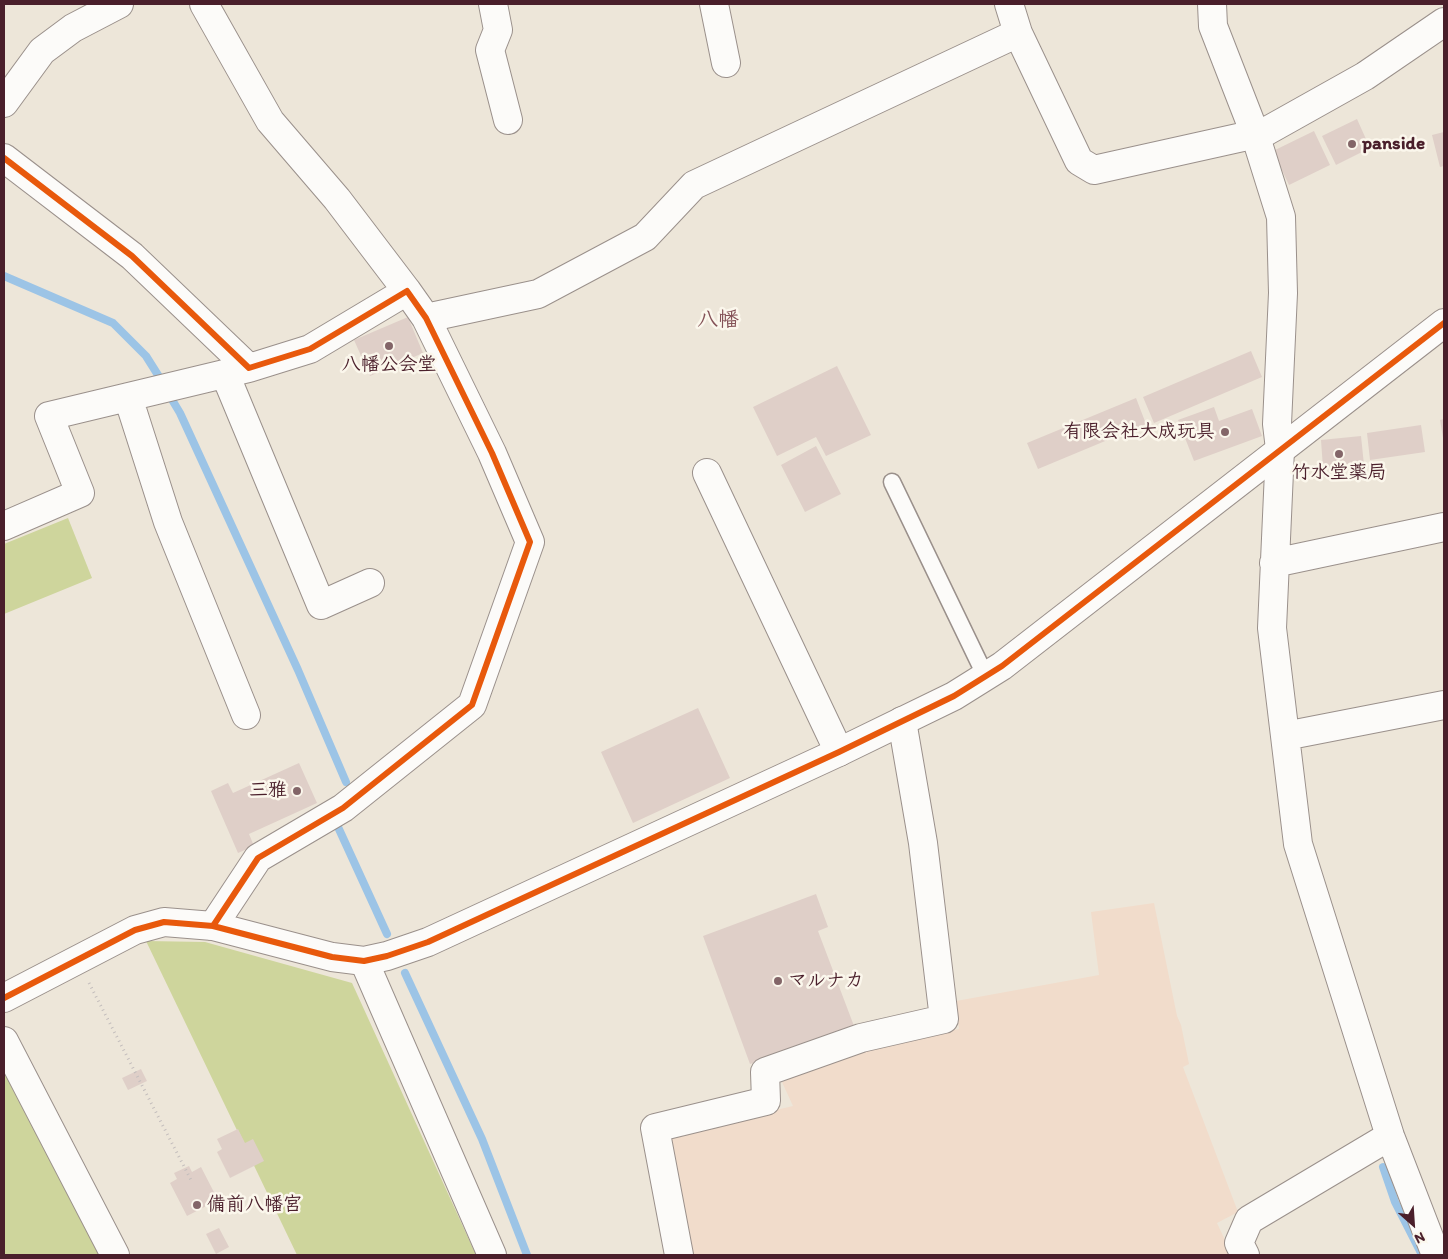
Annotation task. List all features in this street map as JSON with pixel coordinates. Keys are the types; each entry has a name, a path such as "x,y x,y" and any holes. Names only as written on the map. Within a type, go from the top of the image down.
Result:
{"street":[{"path":"4,102 42,51 73,28 119,4"},
{"path":"204,4 270,121 336,198 426,318 492,453 530,542 472,705 343,808 258,858 213,926"},
{"path":"493,4 498,30 490,50 508,120"},
{"path":"714,4 726,63"},
{"path":"1009,4 1018,33 1079,162 1094,170 1265,132 1366,76 1444,22"},
{"path":"1212,4 1213,26 1255,134 1281,217 1283,293 1277,424 1280,449 1272,628 1298,844 1390,1136 1436,1255"},
{"path":"426,318 538,294 645,237 694,185 1018,33"},
{"path":"4,158 132,256 237,371 321,605 370,583"},
{"path":"4,526 80,493 49,416 237,371 310,349 407,291"},
{"path":"4,998 135,930 164,922 213,926 332,957 364,961 387,956 428,942 838,752 954,696 986,676 1444,323"},
{"path":"128,397 168,522 246,715"},
{"path":"707,473 838,752"},
{"path":"1274,563 1444,526"},
{"path":"1285,736 1444,705"},
{"path":"679,1255 655,1128 766,1101 765,1072 861,1038 944,1018 924,843 902,721"},
{"path":"364,961 492,1255"},
{"path":"4,1041 115,1255"},
{"path":"1245,1255 1239,1243 1249,1220 1390,1136"}],"lane":[{"path":"892,482 986,676"}],"path":[{"path":"77,960 191,1180"}],"shaded area":[{"path":"1154,903 1177,1016 1181,1025 1189,1064 1183,1067 1238,1212 1217,1223 1232,1255 689,1255 666,1144 674,1134 793,1106 782,1082 868,1048 959,1029 956,1001 1099,975 1091,912"}],"green space":[{"path":"68,518 92,578 4,614 4,544"},
{"path":"146,941 205,942 352,983 476,1255 297,1255"},
{"path":"4,1061 106,1255 4,1255"}],"building":[{"path":"1357,119 1370,148 1336,165 1322,136"},
{"path":"1314,131 1330,165 1289,185 1273,151"},
{"path":"1444,132 1444,166 1440,167 1432,135"},
{"name":"八幡公会堂","path":"408,317 423,353 370,376 354,340"},
{"path":"1251,351 1262,377 1154,423 1143,397"},
{"path":"837,366 871,435 826,456 816,437 777,456 753,407"},
{"path":"1136,398 1146,424 1038,469 1027,443"},
{"path":"1214,407 1219,421 1252,409 1262,436 1194,461 1178,420"},
{"path":"1444,419 1444,438 1443,438 1440,420"},
{"path":"1421,425 1425,452 1370,460 1367,433"},
{"path":"1361,436 1364,465 1323,468 1321,440"},
{"path":"816,446 841,494 805,512 781,465"},
{"path":"698,708 730,778 633,823 601,752"},
{"path":"299,763 317,803 249,834 254,846 238,853 211,791 228,783 233,793"},
{"name":"マルナカ","path":"816,894 828,927 818,931 854,1026 750,1064 703,936"},
{"path":"141,1069 147,1081 128,1090 122,1078"},
{"path":"238,1129 245,1143 253,1139 264,1161 230,1178 217,1152 222,1149 217,1139"},
{"path":"189,1166 192,1172 201,1167 218,1200 187,1216 170,1183 177,1179 174,1173"},
{"path":"219,1228 229,1247 216,1254 206,1234"}],"waterway":[{"path":"4,276 113,323 146,356 163,383"},
{"path":"168,393 180,413 298,670 346,782"},
{"path":"338,827 387,934"},
{"path":"405,973 482,1139 527,1255"},
{"path":"1383,1167 1395,1202 1422,1255"}],"cycle path":[{"path":"4,158 132,256 249,368 310,349 407,291 426,318 492,453 530,542 472,705 343,808 258,858 213,926"},
{"path":"4,998 135,930 164,922 213,926 332,957 364,961 387,956 428,942 839,752 954,696 1002,666 1444,323"}],"place":[{"name":"panside","path":"1352,144"},
{"name":"八幡公会堂","path":"389,346"},
{"name":"有限会社大成玩具","path":"1225,432"},
{"name":"竹水堂薬局","path":"1339,454"},
{"name":"三雅","path":"297,791"},
{"name":"マルナカ","path":"778,981"},
{"name":"備前八幡宮","path":"197,1205"}],"district":[{"name":"八幡","path":"718,321"}]}
